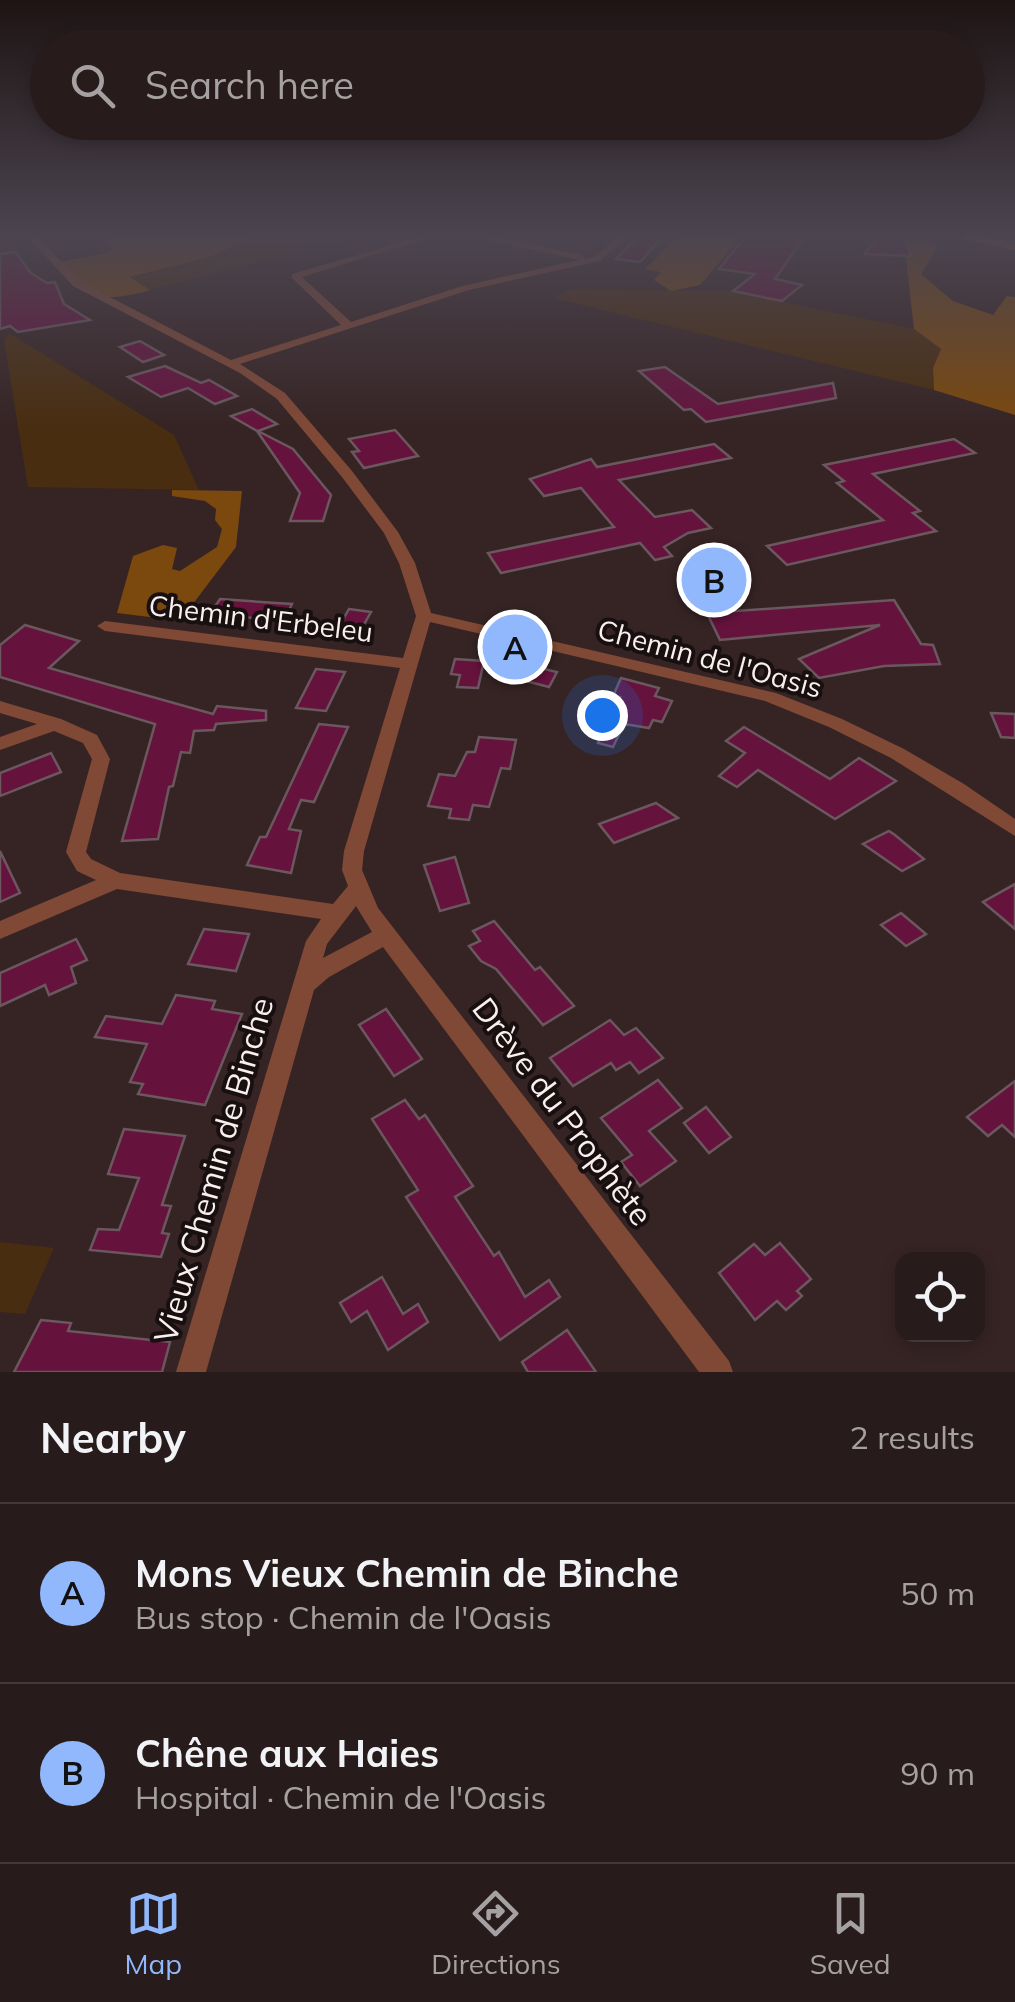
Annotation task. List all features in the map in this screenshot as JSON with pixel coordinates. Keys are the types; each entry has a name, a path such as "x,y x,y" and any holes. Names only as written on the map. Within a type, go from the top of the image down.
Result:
{"street":[{"path":"108,300 230,364 281,396 313,430 391,532 407,563 424,616 354,851 358,889"},
{"path":"320,300 348,326"},
{"path":"230,364 430,300"},
{"name":"Chemin de l'Oasis","path":"424,616 770,697 908,756 1015,829"},
{"name":"Chemin d'Erbeleu","path":"105,626 409,664"},
{"path":"0,707 90,739 101,759 76,852 84,865 116,880 336,913"},
{"path":"0,744 55,724"},
{"path":"0,930 116,880"},
{"name":"Vieux Chemin de Binche","path":"191,1372 316,942 358,889"},
{"name":"Drève du Prophète","path":"358,889 386,934 718,1372"},
{"name":"Vieux Chemin de Binche","path":"302,987 321,970 386,934"}],"shaded area":[{"path":"560,300 773,300 914,329 941,349 933,368 934,390"},
{"path":"911,300 952,300 993,315 1004,300 1015,300 1015,415 934,390 933,368 941,349 914,329"},
{"path":"9,333 174,435 199,490 28,487 4,341"},
{"path":"172,490 242,491 236,547 186,613 174,620 117,613 133,556 163,545 177,548 172,569 180,571 217,547 222,529 215,520 216,509 205,501 172,496"},
{"path":"0,1242 54,1248 25,1314 0,1312"}],"building":[{"path":"0,300 62,300 90,320 18,332 10,326 0,329"},
{"path":"140,341 164,355 143,362 120,347"},
{"path":"165,366 201,383 209,380 237,396 215,404 188,388 161,397 128,377"},
{"path":"665,367 718,404 833,383 836,398 706,422 691,409 684,410 639,371"},
{"path":"252,409 277,424 258,431 293,449 331,495 323,521 290,521 300,493 257,431 231,416"},
{"path":"395,430 418,456 364,468 352,452 359,451 349,439"},
{"path":"954,439 975,453 873,474 920,511 913,513 936,531 787,565 767,546 883,520 837,483 844,481 824,465"},
{"path":"714,444 731,458 619,480 655,517 692,510 711,528 688,533 664,547 672,556 655,560 640,543 501,573 488,553 614,527 581,488 544,496 530,479 591,459 597,467"},
{"path":"220,599 292,604 284,621 210,614"},
{"path":"894,600 921,644 933,645 940,664 884,666 819,678 799,659 880,625 720,640 707,613"},
{"path":"349,609 371,612 358,635 336,632"},
{"path":"25,625 79,641 49,668 213,714 217,706 266,711 266,720 216,724 214,730 194,731 190,753 181,752 173,786 169,787 158,839 122,841 155,724 0,677 0,645"},
{"path":"455,659 484,661 478,688 457,687 460,675 451,674"},
{"path":"523,664 557,672 549,687 514,678"},
{"path":"316,669 345,672 326,711 296,708"},
{"path":"621,678 659,688 655,696 672,701 662,722 653,720 649,728 624,724 613,747 598,743 620,697 613,696"},
{"path":"991,713 1015,714 1015,738 1001,737"},
{"path":"319,724 348,727 314,802 301,800 289,829 301,831 291,873 247,865 260,837 266,837"},
{"path":"744,727 830,779 859,758 896,781 835,819 758,770 737,787 719,776 745,753 726,741"},
{"path":"479,737 516,740 510,769 501,768 489,807 473,805 469,820 449,818 451,809 428,806 439,774 455,776 467,752 475,752"},
{"path":"51,753 61,772 0,796 0,773"},
{"path":"656,803 678,818 614,843 599,824"},
{"path":"889,831 924,859 902,871 863,844"},
{"path":"0,851 20,893 0,902"},
{"path":"455,857 469,903 440,911 424,865"},
{"path":"1015,884 1015,929 983,902"},
{"path":"901,913 926,934 906,946 881,925"},
{"path":"494,921 535,970 540,967 574,1006 543,1025 496,969 481,961 469,946 480,941 473,931"},
{"path":"204,929 249,934 236,971 188,964"},
{"path":"76,939 87,960 71,967 76,983 49,995 45,985 0,1006 0,973"},
{"path":"176,995 215,1001 212,1009 242,1014 205,1105 138,1094 143,1084 130,1082 147,1044 95,1037 106,1016 162,1024"},
{"path":"386,1009 422,1059 394,1076 359,1025"},
{"path":"610,1020 624,1035 636,1028 663,1058 639,1073 630,1062 616,1070 611,1063 573,1086 550,1058"},
{"path":"658,1080 682,1108 649,1131 676,1161 640,1186 621,1162 632,1155 601,1118"},
{"path":"1015,1081 1015,1137 1002,1125 988,1136 967,1117"},
{"path":"405,1100 419,1119 425,1115 473,1186 455,1197 494,1256 499,1252 525,1297 549,1280 560,1297 500,1340 406,1197 418,1190 372,1119"},
{"path":"706,1107 731,1137 709,1153 684,1123"},
{"path":"124,1129 185,1136 162,1205 171,1206 162,1233 169,1234 161,1257 90,1250 98,1229 119,1230 139,1178 108,1174"},
{"path":"780,1243 811,1279 797,1291 802,1296 786,1310 777,1301 755,1320 719,1273 754,1244 765,1255"},
{"path":"382,1277 403,1314 418,1304 428,1322 388,1350 367,1311 351,1322 340,1303"},
{"path":"41,1320 71,1323 68,1331 170,1342 162,1372 14,1372"},
{"path":"567,1330 596,1372 528,1372 522,1362"}],"place":[{"name":"Chêne aux Haies","path":"714,580"},
{"name":"Mons Vieux Chemin de Binche","path":"515,647"}]}
